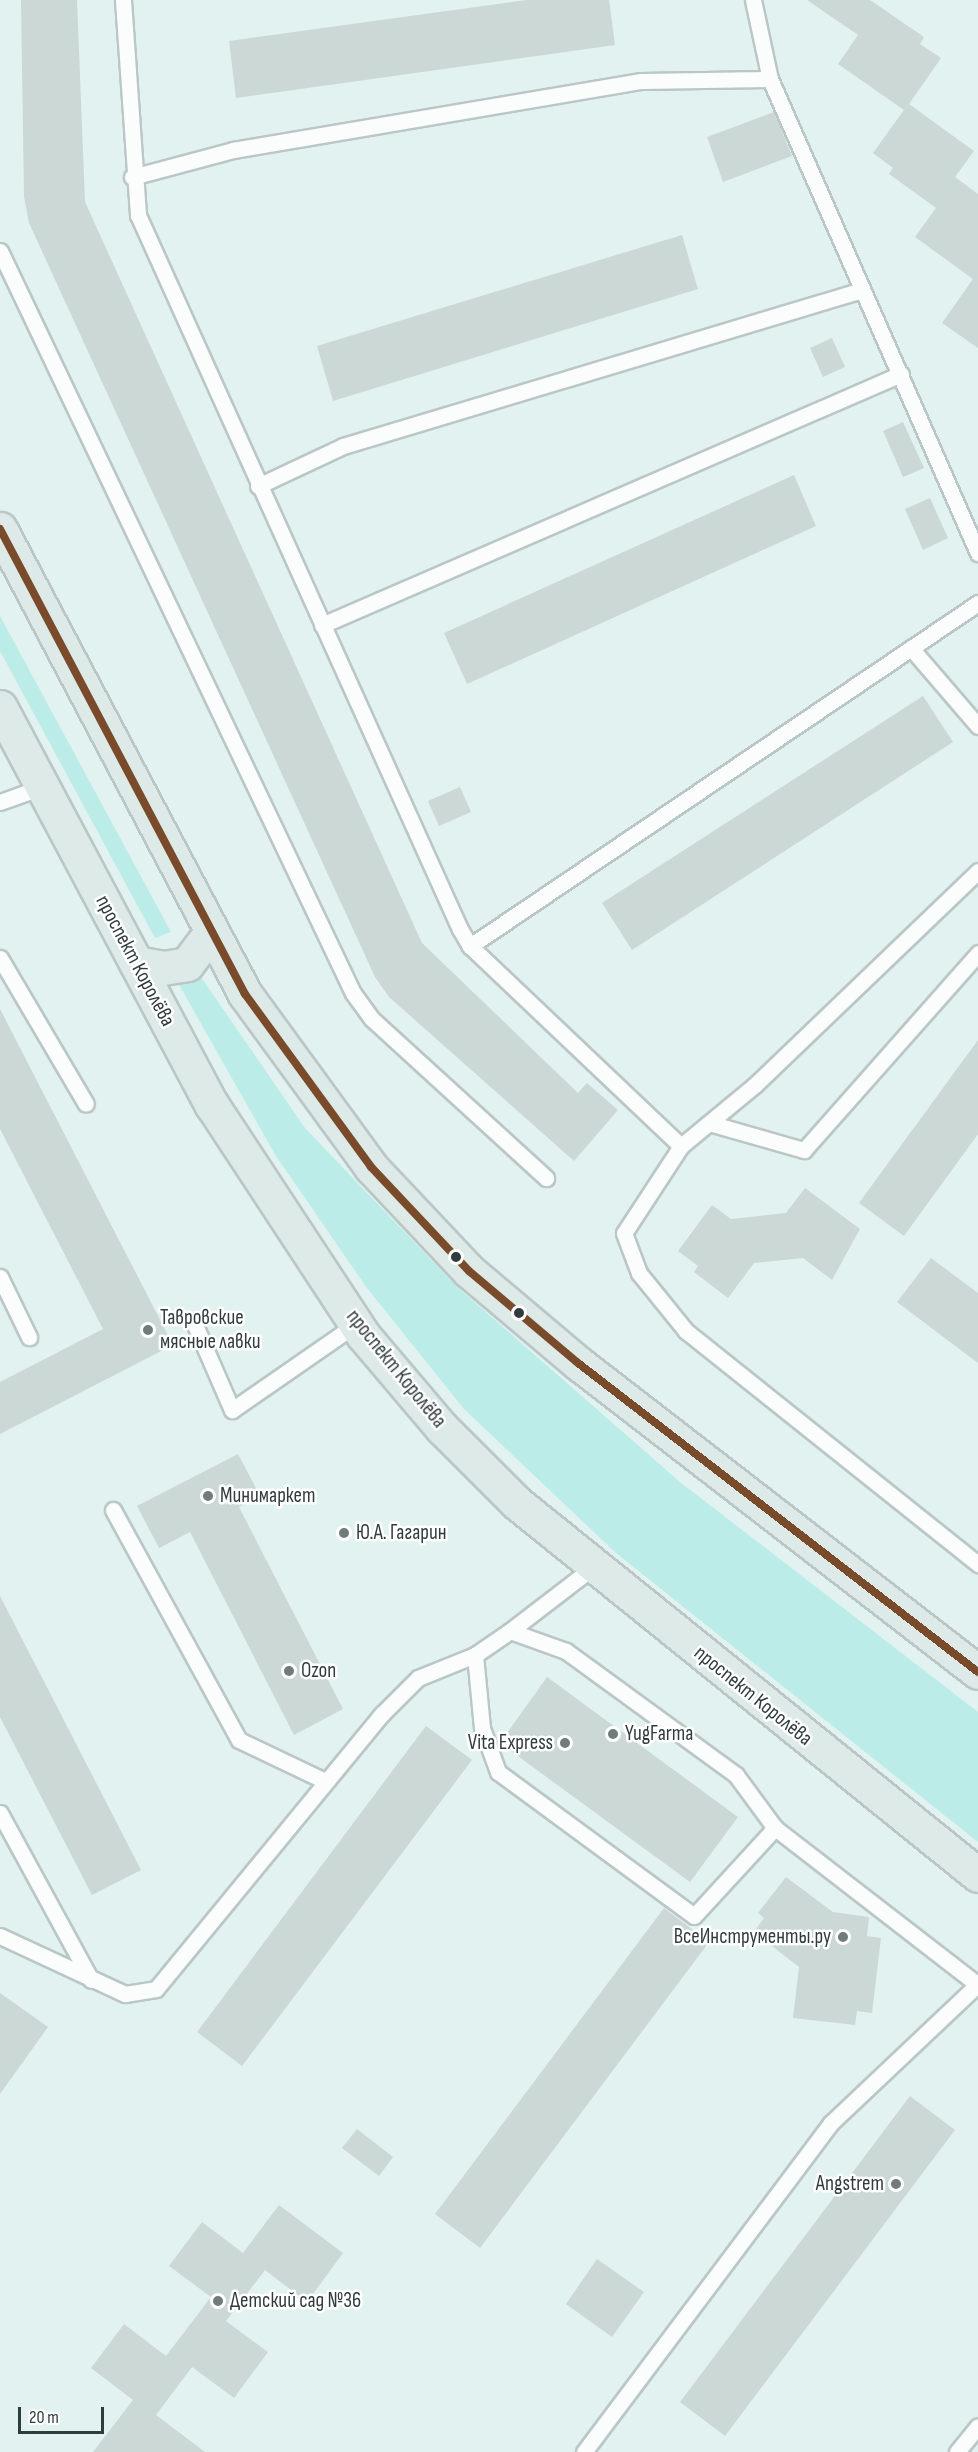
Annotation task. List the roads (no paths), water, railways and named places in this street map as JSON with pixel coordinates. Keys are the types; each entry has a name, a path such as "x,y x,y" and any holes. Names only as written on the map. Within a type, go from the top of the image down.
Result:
{"main road":[{"path":"0,529 245,994 326,1112 469,1270 578,1363 978,1672"},
{"name":"проспект Королёва","path":"4,726 42,787 136,963 253,1173 356,1324 442,1428 592,1568 978,1875"},
{"path":"136,963 163,968 187,964 211,932"}],"lane":[{"path":"123,0 132,177 138,215 152,252 258,486 470,946 681,1146"},
{"path":"753,0 770,79 978,553"},
{"path":"132,177 233,150 641,81 770,79"},
{"path":"0,251 353,993 372,1019 546,1178"},
{"path":"258,486 343,446 862,290"},
{"path":"322,625 901,374"},
{"path":"470,946 978,603"},
{"path":"911,648 978,726"},
{"path":"0,802 42,787"},
{"path":"978,871 709,1123 681,1146 624,1233 639,1273 686,1331 978,1564"},
{"path":"709,1123 804,1150 978,953"},
{"path":"0,958 86,1104"},
{"path":"0,1277 29,1337"},
{"path":"195,1325 232,1410 356,1324"},
{"path":"113,1510 239,1740 322,1780"},
{"path":"0,1936 125,1994 156,1989 322,1780 418,1678 475,1655 592,1568"},
{"path":"510,1631 566,1651 736,1775 775,1828 977,1985 831,2123 584,2452"},
{"path":"475,1655 482,1728 498,1772 694,1916 775,1828"},
{"path":"0,1814 91,1980"},
{"path":"957,2452 978,2426"}],"place":[{"name":"Тавровские мясные лавки","path":"148,1330"},
{"name":"Минимаркет","path":"208,1496"},
{"name":"Ю.А. Гагарин","path":"344,1533"},
{"name":"Ozon","path":"289,1671"},
{"name":"YugFarma","path":"613,1734"},
{"name":"Vita Express","path":"565,1743"},
{"name":"ВсеИнструменты.ру","path":"843,1937"},
{"name":"Angstrem","path":"896,2184"},
{"name":"Детский сад №36","path":"218,2301"}]}
